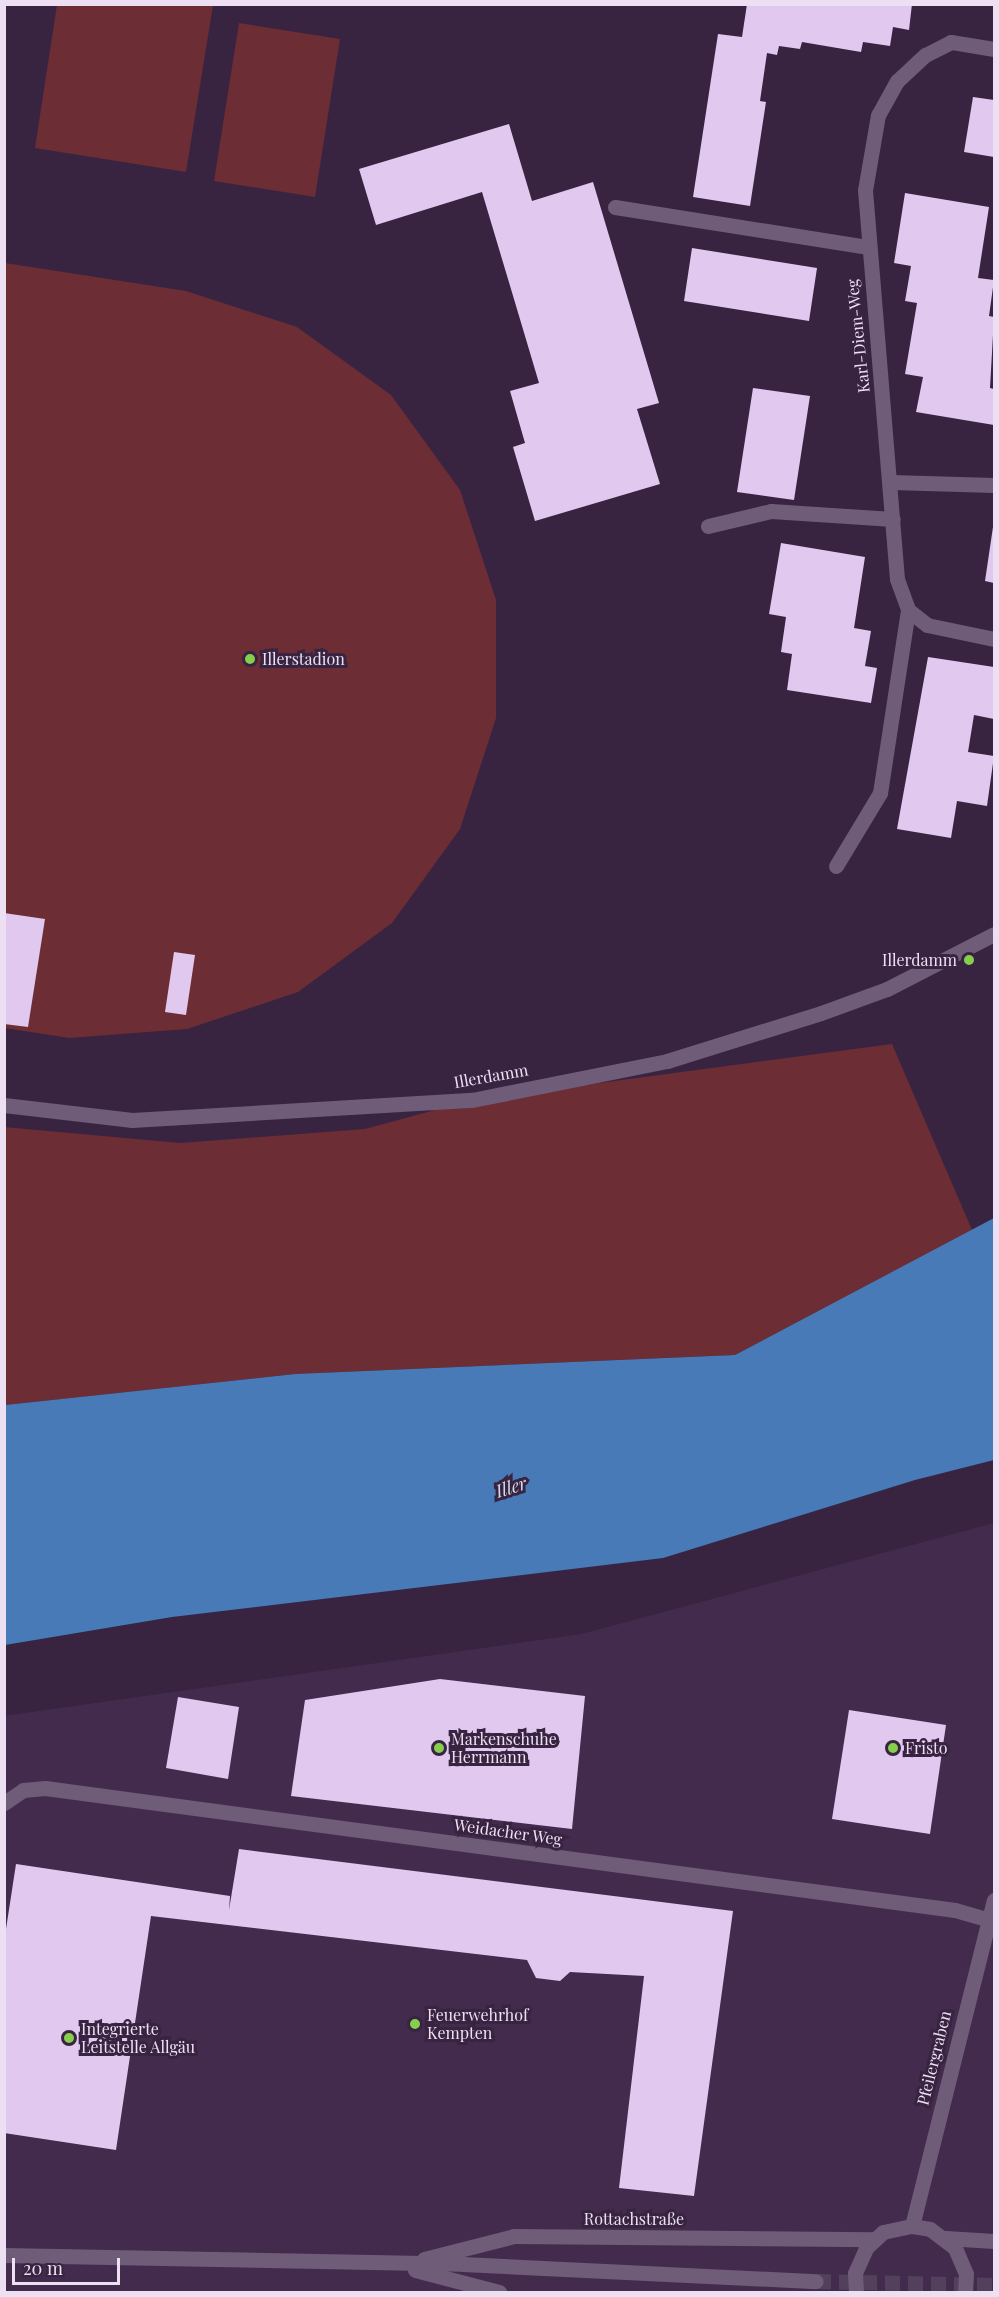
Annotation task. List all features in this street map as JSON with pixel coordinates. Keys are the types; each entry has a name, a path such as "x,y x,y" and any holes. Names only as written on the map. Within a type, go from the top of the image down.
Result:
{"street":[{"name":"Karl-Diem-Weg","path":"908,610 897,579 891,482 867,247 865,190 878,115 897,81 925,55 951,42 994,49"},
{"path":"615,207 867,247"},
{"path":"891,482 994,485"},
{"path":"708,525 771,511 893,519"},
{"path":"836,866 880,793 908,610 927,625 994,639"},
{"name":"Illerdamm","path":"4,1105 132,1120 472,1100 668,1061 821,1013 887,989 994,934"},
{"name":"Weidacher Weg","path":"4,1803 22,1790 45,1788 955,1910 987,1919"},
{"name":"Pfeilergraben","path":"912,2226 987,1919 994,1900"},
{"path":"856,2292 859,2258 874,2239 893,2228 912,2226 930,2229 946,2238 962,2260 965,2292"},
{"name":"Rottachstraße","path":"398,2266 514,2236 874,2239"},
{"path":"946,2238 994,2241"},
{"name":"Rottachstraße","path":"4,2255 398,2266 463,2264 816,2281"},
{"name":"Rottachstraße","path":"398,2266 500,2292"}],"shaded area":[{"path":"57,5 213,5 186,172 35,148"},
{"path":"239,23 340,39 315,197 214,181"},
{"name":"Illerstadion","path":"5,263 186,291 297,327 391,395 460,490 496,600 496,718 460,829 392,923 298,992 187,1029 69,1038 5,1028"},
{"path":"892,1044 972,1230 735,1355 295,1374 5,1405 4,1127 180,1143 365,1129 472,1100"},
{"path":"994,1523 994,2292 5,2292 4,1716 582,1634"}],"water":[{"name":"Iller","path":"994,1218 994,1460 915,1480 663,1558 172,1617 5,1645 5,1405 295,1374 735,1355"}],"building":[{"path":"747,4 912,4 909,30 893,27 890,46 863,42 861,52 802,42 800,49 779,46 777,55 767,53 760,101 766,102 750,206 693,197 718,34 742,37"},
{"path":"973,97 994,100 994,157 964,152"},
{"path":"509,124 532,201 593,182 659,403 637,409 660,484 535,521 513,447 525,443 510,391 539,383 482,192 376,225 359,169"},
{"path":"905,193 989,207 978,278 994,280 989,316 994,317 990,388 994,389 994,425 916,412 923,377 905,374 917,303 905,301 911,266 894,263"},
{"path":"692,248 817,268 809,321 684,301"},
{"path":"753,388 810,396 794,500 737,492"},
{"path":"994,527 994,583 985,581"},
{"path":"781,543 865,557 854,628 871,631 865,666 877,668 871,703 787,690 792,654 781,652 786,617 769,614"},
{"path":"928,657 994,667 994,719 974,715 968,752 994,756 987,806 957,801 951,838 897,829"},
{"path":"4,913 45,919 28,1027 4,1024"},
{"path":"174,952 195,955 186,1015 165,1012"},
{"name":"Markenschuhe Herrmann","path":"440,1679 585,1696 572,1829 291,1796 305,1700"},
{"path":"178,1697 239,1707 228,1779 166,1768"},
{"path":"849,1710 946,1725 930,1834 832,1819"},
{"path":"239,1849 733,1911 694,2196 619,2188 644,1976 570,1972 560,1981 536,1978 527,1960 151,1916 116,2150 4,2133 4,1942 16,1864 230,1896 229,1910"}],"tunnel":[{"path":"816,2281 994,2285"}],"place":[{"name":"Illerstadion","path":"250,659"},
{"name":"Illerdamm","path":"969,960"},
{"name":"Markenschuhe Herrmann","path":"439,1748"},
{"name":"Fristo","path":"893,1748"},
{"name":"Feuerwehrhof Kempten","path":"415,2024"},
{"name":"Integrierte Leitstelle Allgäu","path":"69,2038"}]}
